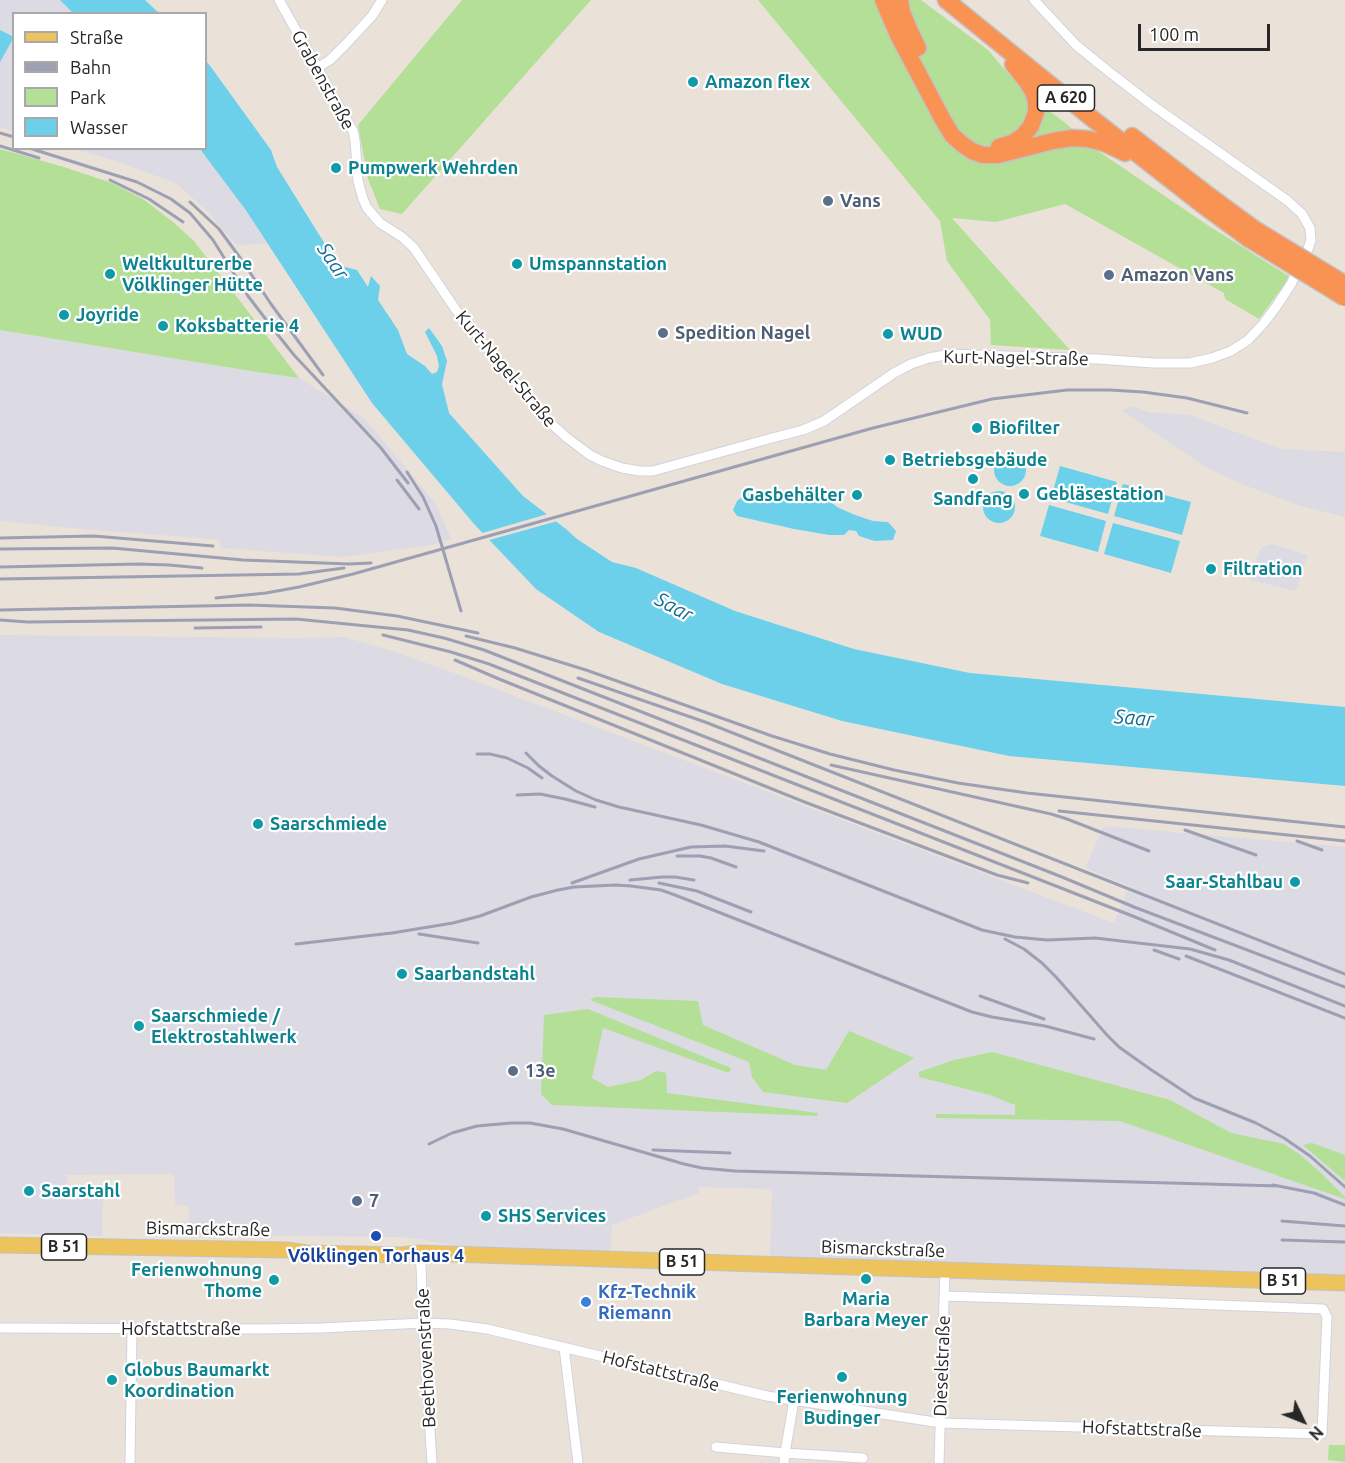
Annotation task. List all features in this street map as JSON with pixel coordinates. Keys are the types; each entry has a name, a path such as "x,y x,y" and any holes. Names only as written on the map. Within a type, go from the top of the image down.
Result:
{"highway":[{"path":"883,0 943,120 952,135 972,151 983,155 998,155 1053,141 1072,138 1088,139 1122,151 1166,177"},
{"path":"900,0 909,29 959,129 977,144 999,147 1023,136 1031,126 1036,112 1036,101 1033,92 1017,68 968,18"},
{"name":"A 620","path":"946,0 1166,177 1345,298"},
{"name":"A 620","path":"964,0 1207,194 1251,233 1345,284"}],"main road":[{"name":"Bismarckstraße","path":"0,1236 71,1239 128,1246"},
{"name":"Bismarckstraße","path":"0,1245 287,1250 318,1254 401,1255 419,1253 1345,1283"}],"street":[{"name":"Grabenstraße","path":"279,0 353,131 356,140 358,181 363,199"},
{"path":"317,68 330,60 346,44 372,16 382,0"},
{"name":"Kurt-Nagel-Straße","path":"363,199 367,208 380,223 414,248 456,310 546,419 590,455 622,468 653,471 803,430 824,421 894,373 929,358 951,354 1190,363 1231,351 1248,340 1263,324 1291,284 1311,240 1310,228 1302,214 1288,201 1152,105 1076,45 1034,0"},
{"name":"Beethovenstraße","path":"419,1253 432,1463"},
{"name":"Dieselstraße","path":"939,1463 945,1270"},
{"name":"Hofstattstraße","path":"0,1328 321,1328 423,1323 470,1326 767,1396 941,1423 1322,1434 1327,1317 1323,1310 944,1296"},
{"path":"130,1463 132,1329"},
{"path":"564,1347 578,1463"},
{"path":"784,1458 794,1400"},
{"path":"716,1447 784,1458 863,1458"}],"shaded area":[{"path":"0,0 60,0 72,12 12,12 12,131 0,127"},
{"path":"78,150 201,150 245,209 267,244 236,245 207,211 176,183"},
{"path":"0,330 299,378 365,419 436,504 451,539 431,545 344,557 220,548 220,540 0,521"},
{"path":"1134,406 1148,412 1189,415 1282,449 1345,452 1345,517 1298,505 1239,483 1204,466 1121,410"},
{"path":"1272,544 1307,555 1296,591 1250,580 1259,551 1264,546"},
{"name":"Saarstahl","path":"0,635 344,637 454,673 1114,923 1129,886 1085,868 1104,826 1345,847 1345,1276 770,1258 772,1189 699,1187 699,1193 612,1225 610,1253 466,1248 404,1237 189,1235 189,1206 175,1205 174,1174 67,1175 67,1200 103,1195 102,1236 0,1233"}],"green space":[{"path":"462,0 591,0 402,214 380,209 368,179 358,125"},
{"path":"758,0 921,0 988,50 1025,93 1101,153 1290,277 1259,319 1225,299 1224,293 1065,204 996,222 952,218 1070,350 991,345 990,320 947,261 940,221"},
{"name":"Weltkulturerbe Völklinger Hütte","path":"0,149 112,183 143,199 194,241 299,378 0,330"},
{"path":"595,997 698,1001 703,1025 795,1065 826,1070 849,1031 914,1058 847,1103 763,1092 752,1077 749,1062 590,1000"},
{"path":"588,1009 731,1068 729,1073 603,1028 592,1078 608,1087 641,1080 656,1071 666,1073 667,1093 818,1113 817,1116 552,1105 541,1094 544,1015"},
{"path":"992,1052 1170,1100 1231,1133 1284,1144 1321,1173 1345,1199 1120,1121 936,1118 936,1114 1015,1115 1015,1105 990,1095 919,1077 919,1072 954,1060"},
{"path":"1312,1143 1345,1155 1345,1181 1303,1145"},
{"path":"1329,1445 1345,1445 1345,1462 1328,1460"}],"water":[{"path":"60,0 145,0 158,12 72,12"},
{"path":"0,30 12,36 12,41 0,62"},
{"name":"Saar","path":"207,62 271,150 277,167 338,265 357,270 368,287 371,276 380,286 378,300 398,330 407,354 425,366 432,374 437,372 439,366 437,356 425,332 429,328 442,346 447,361 442,384 449,413 523,496 577,539 612,562 636,568 735,611 854,649 970,673 1345,707 1345,786 1009,756 842,721 722,684 599,632 536,589 474,524 372,403 245,209 201,150 207,150"},
{"path":"1010,454 1021,459 1026,470 1021,481 1010,486 999,481 994,470 999,459"},
{"path":"1060,466 1117,482 1108,514 1051,498"},
{"path":"1123,484 1191,502 1182,535 1114,516"},
{"path":"999,491 1010,496 1015,507 1010,518 999,523 988,518 983,507 988,496"},
{"path":"747,493 804,495 825,501 827,499 837,507 855,515 873,521 888,522 896,531 893,540 875,541 859,536 856,531 849,530 844,535 829,535 737,516 733,510 737,501"},
{"path":"1049,505 1106,521 1098,552 1040,536"},
{"path":"1113,523 1180,541 1171,573 1104,554"}],"pier":[{"path":"551,513 561,520 486,541 479,534"}],"railway":[{"path":"0,133 12,136"},
{"path":"0,146 12,150"},
{"path":"13,150 39,158"},
{"path":"35,150 137,182 171,199 190,213 213,240 248,296 294,355 381,448 408,483"},
{"path":"110,180 149,199 183,222"},
{"path":"190,202 219,229 323,375"},
{"path":"216,598 266,593 353,574 873,428 992,399 1067,390 1110,390 1187,398 1247,413"},
{"path":"407,472 423,497 436,526 461,611"},
{"path":"397,480 419,509"},
{"path":"0,538 94,536 213,546"},
{"path":"0,549 112,548 243,560 371,563"},
{"path":"0,567 139,564 202,568"},
{"path":"0,579 299,574 344,568"},
{"path":"0,610 249,605 335,608 397,616 478,633"},
{"path":"0,620 28,622 296,619 408,630 444,638 484,650 1134,907 1345,987"},
{"path":"195,628 261,627"},
{"path":"383,635 489,664 1215,950"},
{"path":"466,636 515,648 586,670 772,736 894,770 958,783 1027,793 1345,827"},
{"path":"455,660 802,801 997,875 1028,883"},
{"path":"578,678 705,722 1345,974"},
{"path":"526,753 552,776 596,800 701,825 759,842 982,930 1015,937 1047,940 1095,938 1190,949 1229,960 1345,1006"},
{"path":"477,754 507,758 542,778"},
{"path":"831,765 1051,814 1149,851"},
{"path":"517,795 540,794 595,807"},
{"path":"1059,811 1345,841"},
{"path":"1185,830 1256,855"},
{"path":"1297,841 1322,850"},
{"path":"572,883 639,859 691,847 725,846 764,851"},
{"path":"677,856 711,858 736,867"},
{"path":"630,880 662,877 694,880"},
{"path":"659,883 697,891 751,912"},
{"path":"296,944 392,933 453,923 480,916 531,897 574,887 631,886 661,890 675,895 972,1012 1045,1026 1094,1039"},
{"path":"419,934 478,943"},
{"path":"1005,939 1024,949 1042,963 1119,1047 1194,1098 1256,1123 1284,1138 1310,1156 1345,1187"},
{"path":"1154,950 1179,959"},
{"path":"1186,956 1345,1018"},
{"path":"980,996 1044,1019"},
{"path":"429,1144 452,1133 477,1126 530,1123 563,1129 684,1164 735,1171 1279,1186"},
{"path":"653,1150 730,1153"},
{"path":"1273,1185 1314,1193 1345,1205"},
{"path":"1282,1221 1345,1226"},
{"path":"1282,1240 1345,1242"}],"place":[{"name":"Amazon flex","path":"693,82"},
{"name":"Pumpwerk Wehrden","path":"336,168"},
{"name":"Vans","path":"828,201"},
{"name":"Umspannstation","path":"517,264"},
{"name":"Weltkulturerbe Völklinger Hütte","path":"110,274"},
{"name":"Amazon Vans","path":"1109,275"},
{"name":"Joyride","path":"64,315"},
{"name":"Koksbatterie 4","path":"163,326"},
{"name":"Spedition Nagel","path":"663,333"},
{"name":"WUD","path":"888,334"},
{"name":"Biofilter","path":"977,428"},
{"name":"Betriebsgebäude","path":"890,460"},
{"name":"Sandfang","path":"973,479"},
{"name":"Gebläsestation","path":"1024,494"},
{"name":"Gasbehälter","path":"857,495"},
{"name":"Filtration","path":"1211,569"},
{"name":"Saarschmiede","path":"258,824"},
{"name":"Saar-Stahlbau","path":"1295,882"},
{"name":"Saarbandstahl","path":"402,974"},
{"name":"Saarschmiede / Elektrostahlwerk","path":"139,1026"},
{"name":"13e","path":"513,1071"},
{"name":"Saarstahl","path":"29,1191"},
{"name":"7","path":"357,1201"},
{"name":"SHS Services","path":"486,1216"},
{"name":"Völklingen Torhaus 4","path":"376,1236"},
{"name":"Maria Barbara Meyer","path":"866,1279"},
{"name":"Ferienwohnung Thome","path":"274,1280"},
{"name":"Kfz-Technik Riemann","path":"586,1302"},
{"name":"Ferienwohnung Budinger","path":"842,1377"},
{"name":"Globus Baumarkt Koordination","path":"112,1380"}]}
